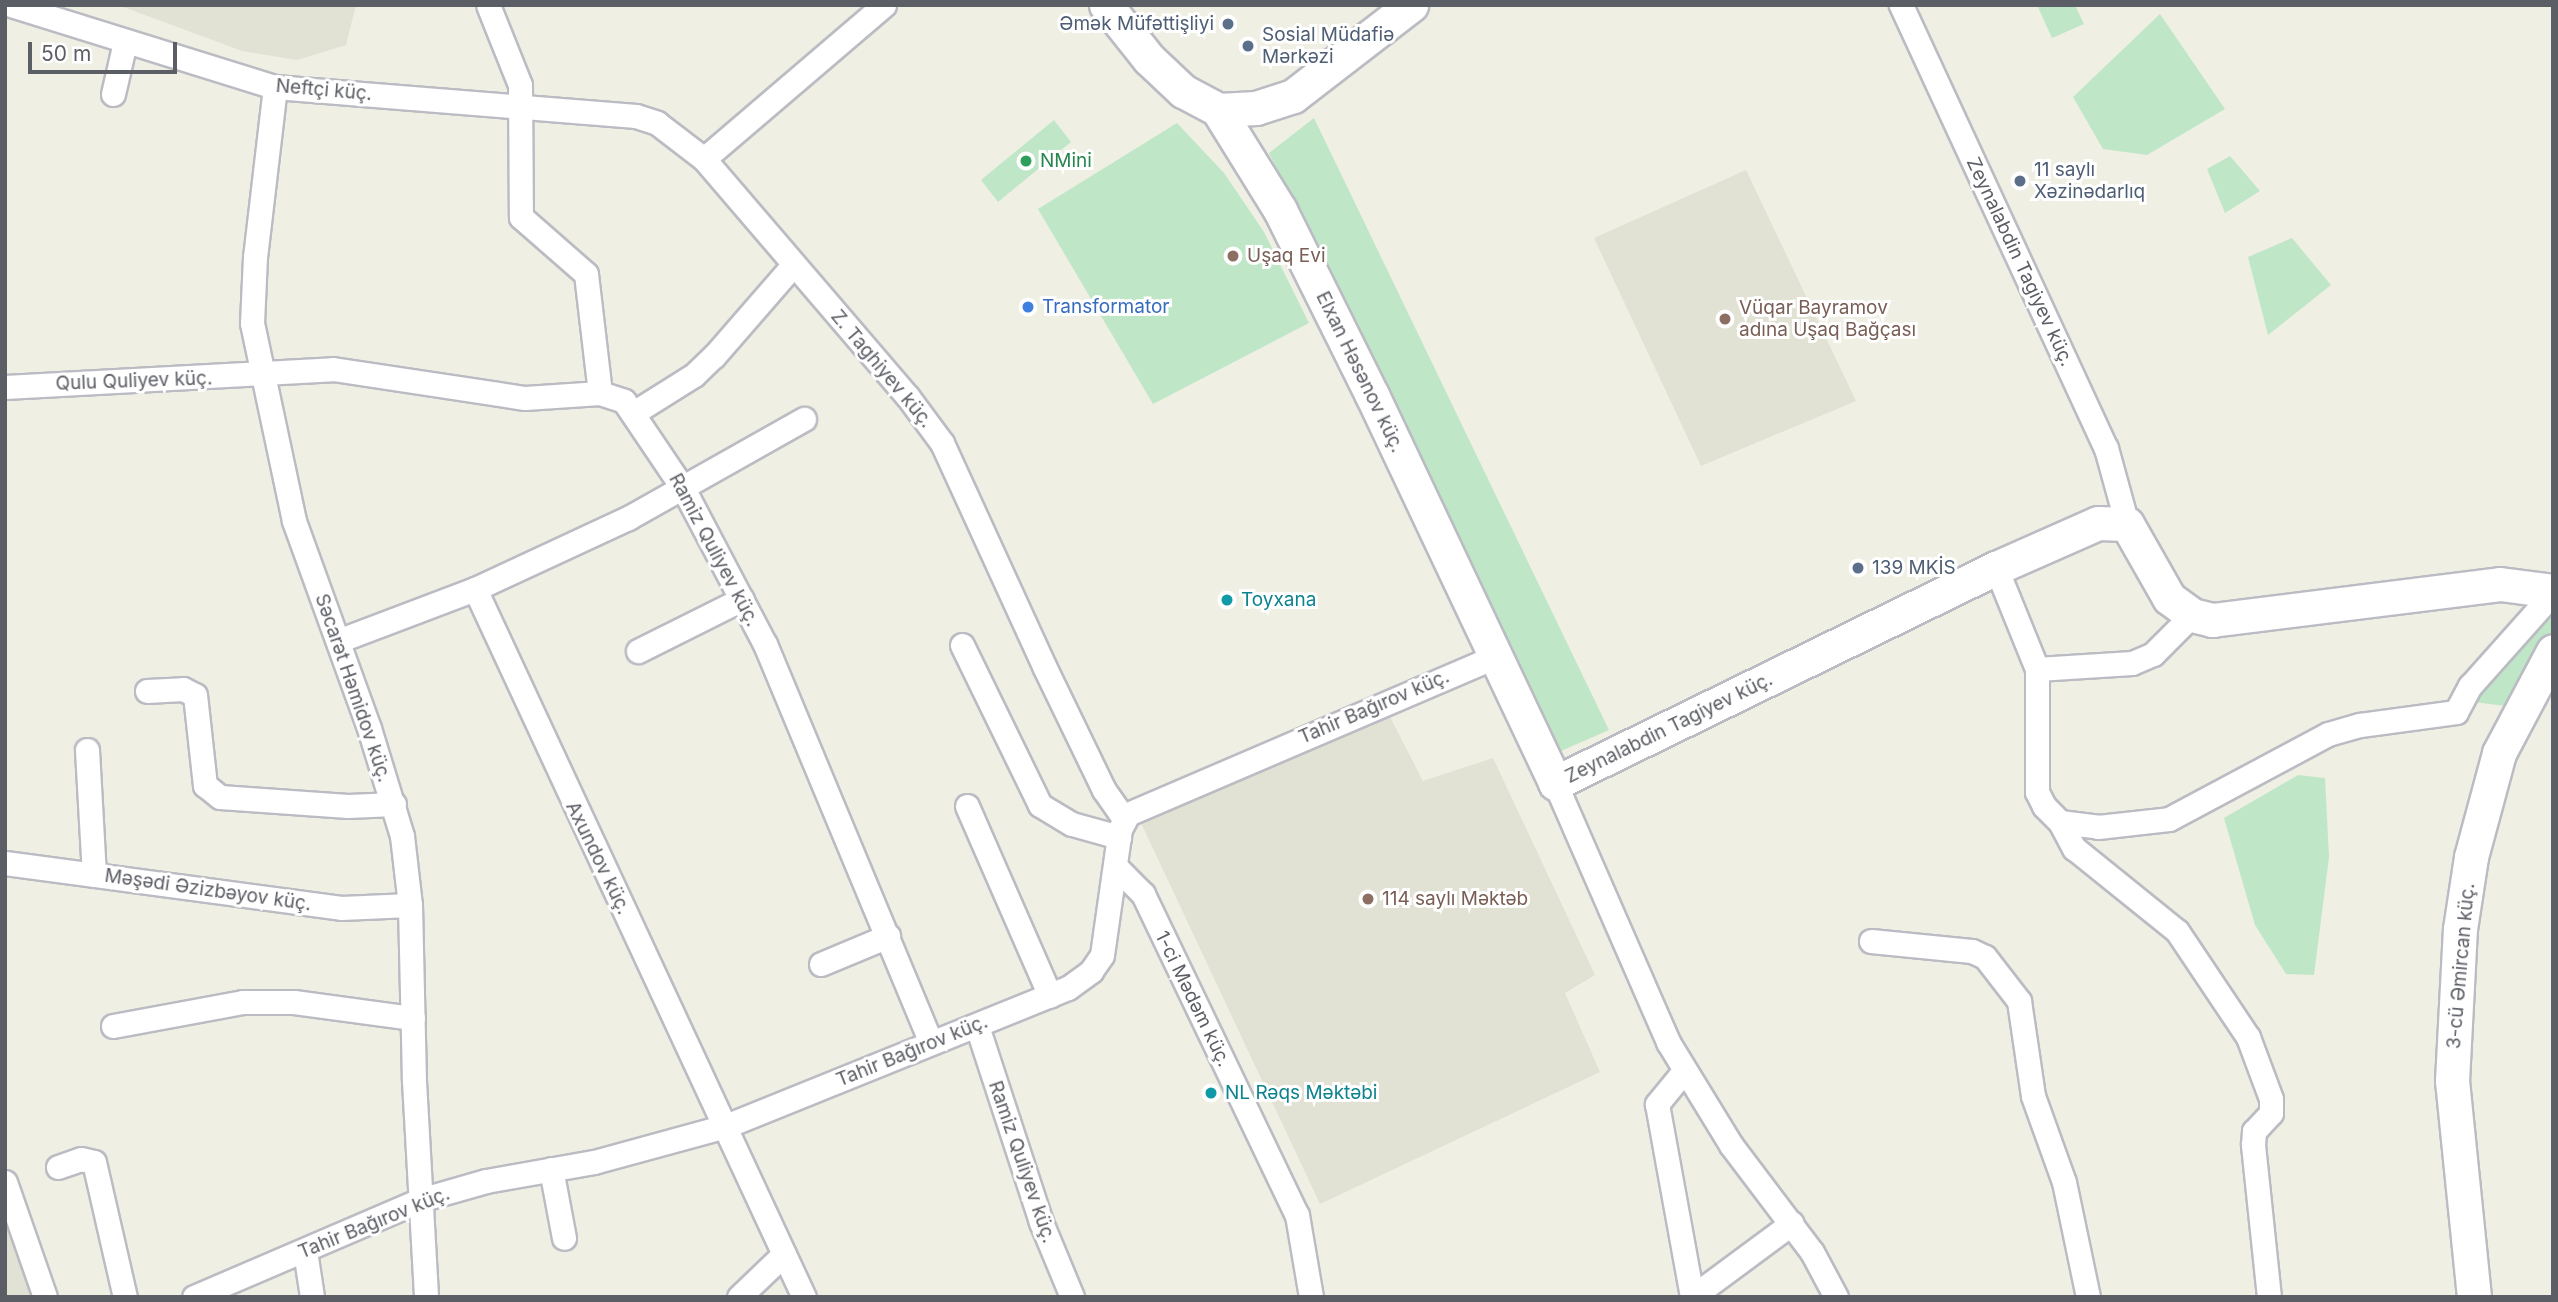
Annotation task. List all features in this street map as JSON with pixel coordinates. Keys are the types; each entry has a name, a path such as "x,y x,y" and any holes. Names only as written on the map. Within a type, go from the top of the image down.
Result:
{"street":[{"name":"Neftçi küç.","path":"11,5 275,87 523,104 636,116 657,123 704,159"},
{"path":"262,374 364,370 540,399 600,393 586,274 521,217 523,104 513,65 488,5"},
{"path":"704,159 884,5"},
{"path":"1106,5 1149,60 1183,91 1218,110 1256,108 1293,96 1411,5"},
{"name":"Zeynalabdin Tagiyev küç.","path":"1901,5 2106,448 2127,524 2158,584 2192,615"},
{"path":"113,94 125,42"},
{"name":"Səcarət Həmidov küç.","path":"275,87 252,290 255,345 294,521 394,804 410,905 426,1297"},
{"name":"Elxan Həsənov küç.","path":"1218,110 1300,249 1555,783"},
{"name":"Z. Taghiyev küç.","path":"704,159 942,443 1121,828"},
{"path":"635,412 694,375 714,356 793,265"},
{"name":"Qulu Quliyev küç.","path":"5,387 262,374"},
{"name":"Ramiz Quliyev küç.","path":"600,393 624,401 635,412 684,490 742,599 795,711 932,1044"},
{"path":"338,641 475,589 684,490 804,419"},
{"name":"Zeynalabdin Tagiyev küç.","path":"1836,1297 1792,1223 1731,1144 1684,1071 1555,783 2082,527 2127,524"},
{"path":"1996,568 2037,669 2034,776 2043,806 2060,822 2074,848 2177,931 2248,1037 2272,1099 2271,1113 2254,1132 2253,1145 2269,1297"},
{"path":"2037,669 2133,663 2153,654 2192,615 2234,620 2500,584 2553,592"},
{"name":"Axundov küç.","path":"475,589 553,765 726,1126 804,1297"},
{"path":"2060,822 2098,827 2169,819 2328,734 2360,725 2456,712 2470,686 2553,592"},
{"path":"638,651 742,599"},
{"path":"962,645 1040,806 1072,824 1121,828"},
{"name":"3-cü Əmircan küç.","path":"2474,1297 2452,1081 2460,929 2472,857 2499,752 2553,651"},
{"name":"Tahir Bağırov küç.","path":"194,1297 423,1199 667,1144 726,1126 1050,996 1081,980 1102,955 1121,828 1146,803 1496,656"},
{"path":"148,691 183,689 195,695 205,785 220,797 348,806 394,804"},
{"path":"87,750 94,875"},
{"path":"967,806 1050,996"},
{"name":"Məşədi Əzizbəyov küç.","path":"5,863 341,908 410,905"},
{"name":"1-ci Mədəm küç.","path":"1115,866 1143,894 1297,1215 1311,1297"},
{"path":"821,964 888,936"},
{"path":"1871,941 1972,951 1985,957 2019,1001 2033,1096 2064,1182 2088,1297"},
{"path":"113,1026 243,1002 294,1002 413,1018"},
{"name":"Ramiz Quliyev küç.","path":"977,1026 1052,1253 1072,1297"},
{"path":"1684,1071 1657,1104 1692,1297 1792,1223"},
{"path":"58,1167 81,1159 94,1162 125,1297"},
{"path":"551,1169 564,1238"},
{"path":"5,1182 45,1297"},
{"path":"305,1251 312,1297"},
{"path":"739,1297 784,1254"}],"shaded area":[{"path":"118,5 356,5 346,45 297,60 242,51"},
{"name":"Vüqar Bayramov adına Uşaq Bağçası","path":"1746,170 1856,401 1701,466 1594,238"},
{"name":"114 saylı Məktəb","path":"1389,715 1423,781 1493,758 1595,975 1565,993 1600,1072 1320,1204 1141,823"},
{"path":"5,1206 34,1284 32,1297 5,1297"}],"green space":[{"path":"2037,5 2075,5 2084,24 2052,38"},
{"path":"2160,14 2225,109 2147,155 2103,149 2073,97"},
{"path":"1314,118 1609,730 1561,751 1269,153"},
{"name":"NMini","path":"1054,120 1071,142 998,202 981,180"},
{"path":"1177,123 1224,173 1264,232 1309,323 1153,404 1038,209"},
{"path":"2230,156 2260,191 2225,213 2207,169"},
{"path":"2292,238 2331,285 2268,335 2248,257"},
{"path":"2547,612 2553,618 2553,633 2506,706 2473,702"},
{"path":"2298,775 2325,778 2329,857 2314,975 2286,974 2255,925 2224,818"}],"place":[{"name":"Əmək Müfəttişliyi","path":"1228,24"},
{"name":"Sosial Müdafiə Mərkəzi","path":"1248,46"},
{"name":"NMini","path":"1026,161"},
{"name":"11 saylı Xəzinədarlıq","path":"2020,181"},
{"name":"Uşaq Evi","path":"1233,256"},
{"name":"Transformator","path":"1028,307"},
{"name":"Vüqar Bayramov adına Uşaq Bağçası","path":"1725,319"},
{"name":"139 MKİS","path":"1858,568"},
{"name":"Toyxana","path":"1227,600"},
{"name":"114 saylı Məktəb","path":"1368,899"},
{"name":"NL Rəqs Məktəbi","path":"1211,1093"}]}
